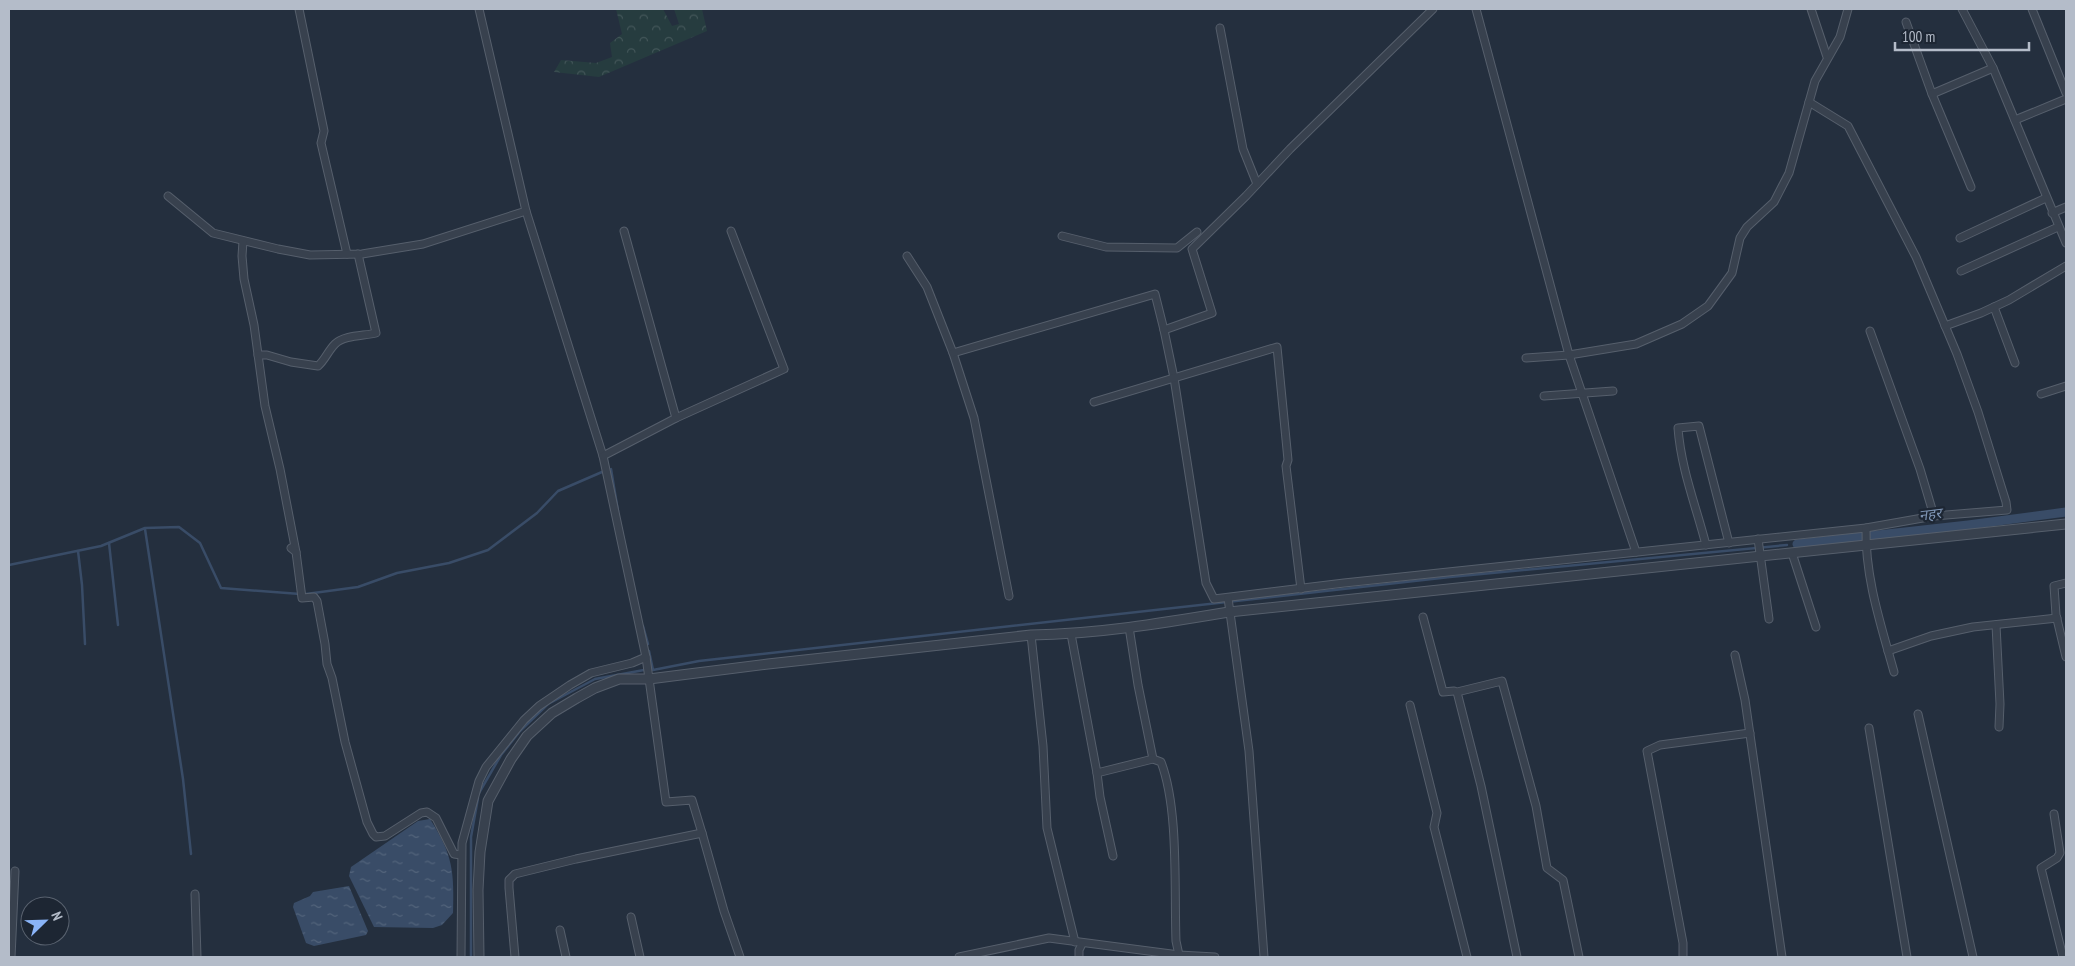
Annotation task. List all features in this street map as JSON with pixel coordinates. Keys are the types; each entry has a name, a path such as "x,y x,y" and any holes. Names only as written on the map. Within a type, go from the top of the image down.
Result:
{"street":[{"path":"300,9 324,131 321,143 347,254"},
{"path":"479,9 526,211 603,456 646,657 666,802 692,800 724,911 740,957"},
{"path":"1164,330 1212,313 1192,249 1296,142 1433,9"},
{"path":"1476,9 1568,355 1636,552"},
{"path":"1811,9 1827,57"},
{"path":"1526,358 1568,355 1636,344 1682,324 1708,306 1732,273 1740,238 1746,227 1774,202 1790,173 1814,81 1840,37 1848,9"},
{"path":"1962,9 1993,68 2066,243"},
{"path":"2032,9 2066,93"},
{"path":"1906,22 1932,94 1971,187"},
{"path":"1220,28 1243,149 1257,184"},
{"path":"1932,94 1993,68"},
{"path":"2015,120 2066,99"},
{"path":"953,352 1155,294 1174,378 1206,583 1214,599 1866,528 1934,516 2007,510 1981,419 1916,257 1848,126 1809,102"},
{"path":"168,196 214,233 310,255 358,254 423,244 526,211"},
{"path":"1960,238 2046,198"},
{"path":"2052,213 2066,207"},
{"path":"1961,271 2058,227"},
{"path":"624,231 676,418"},
{"path":"603,456 676,418 784,369 731,231"},
{"path":"1062,236 1106,247 1177,248 1197,232"},
{"path":"243,240 244,279 254,325 265,406 280,469 302,598 314,597 317,600 326,644 327,664 332,678 345,742 367,822 376,837 385,836 421,813 432,813 450,848 454,854 460,855"},
{"path":"258,355 267,355 291,362 318,366 325,360 334,344 343,338 376,332 358,254"},
{"path":"906,256 926,287 953,352 974,418 1009,596"},
{"path":"1945,326 1994,307 2066,266"},
{"path":"1994,307 2015,363"},
{"path":"1870,330 1920,469 1934,516"},
{"path":"1094,402 1277,347 1288,460 1286,466 1301,589"},
{"path":"2041,394 2066,386"},
{"path":"1544,396 1613,391"},
{"path":"1706,545 1687,480 1679,444 1678,428 1699,426 1729,542"},
{"path":"479,957 478,890 480,852 488,801 511,759 527,736 546,719 577,698 595,688 619,679 649,679 1031,635 1071,634 1162,624 1229,610 2066,524"},
{"path":"1866,528 1865,545 1870,584 1894,672"},
{"path":"1758,539 1769,619"},
{"path":"1792,553 1816,627"},
{"path":"2066,583 2054,586 2057,618 2066,657"},
{"path":"1228,598 1249,752 1264,957"},
{"path":"1423,618 1443,692 1454,691"},
{"path":"1888,651 1931,636 1973,627 2057,618"},
{"path":"1996,625 2000,704 1999,727"},
{"path":"1129,627 1138,685 1153,759"},
{"path":"1071,634 1100,797 1113,856"},
{"path":"1031,635 1043,746 1047,828 1079,943 1079,957"},
{"path":"1735,655 1745,700 1782,957"},
{"path":"462,957 460,855 466,823 479,781 486,767 524,720 539,706 592,673 632,663 646,657"},
{"path":"1517,957 1482,786 1457,692 1502,682 1536,806 1547,868 1563,880 1580,957"},
{"path":"1410,705 1438,813 1434,827 1467,957"},
{"path":"1918,714 1973,957"},
{"path":"1869,728 1907,957"},
{"path":"1683,957 1683,943 1647,751 1660,745 1750,733"},
{"path":"1096,772 1153,759 1160,762 1167,778 1174,849 1176,941 1179,955"},
{"path":"2054,814 2060,853 2041,868 2063,957"},
{"path":"515,957 509,880 515,874 576,859 702,833"},
{"path":"11,957 15,871"},
{"path":"195,894 197,957"},
{"path":"631,917 640,957"},
{"path":"560,930 566,957"},
{"path":"959,957 1049,938 1179,955 1215,957"}],"green space":[{"path":"616,9 663,9 672,26 679,24 674,9 702,9 707,31 599,77 554,72 561,60 596,63 612,57 610,43 622,34"}],"water":[{"path":"430,819 448,853 453,886 453,913 442,925 433,928 374,927 349,876 351,867 418,821"},
{"path":"349,886 368,931 366,935 314,946 306,943 293,907 294,903 310,896 313,892"}],"waterway":[{"path":"609,470 611,469 618,511"},
{"path":"306,594 358,587 397,573 449,563 488,550 537,513 558,491 602,472"},
{"name":"नहर","path":"1797,544 2066,512"},
{"path":"9,565 101,546 145,528 179,527 200,543 221,588 300,594"},
{"path":"145,529 183,779 191,854"},
{"path":"109,543 118,625"},
{"path":"649,651 653,670 699,661 1450,577 1787,545"},
{"path":"78,551 85,644"},
{"path":"643,626 648,644"},
{"path":"479,793 501,755 520,731 548,704 595,679 644,670"},
{"path":"471,957 471,837 478,798"}]}
